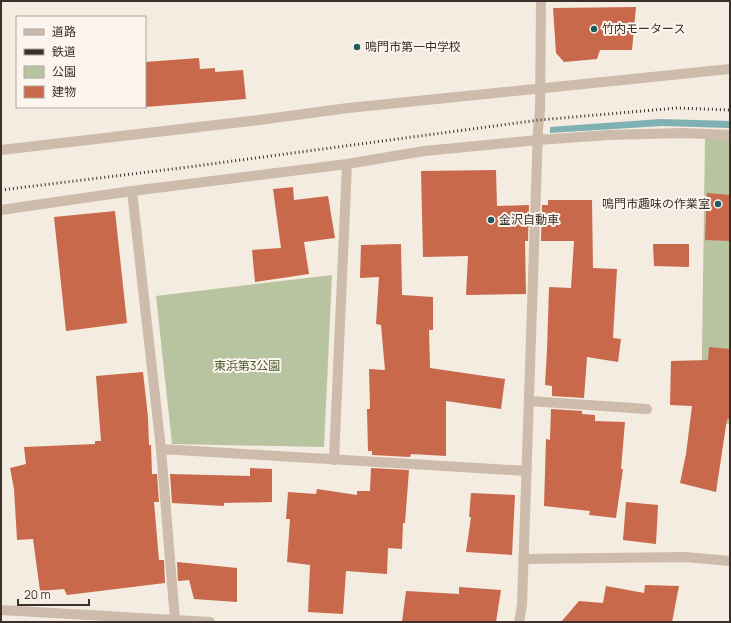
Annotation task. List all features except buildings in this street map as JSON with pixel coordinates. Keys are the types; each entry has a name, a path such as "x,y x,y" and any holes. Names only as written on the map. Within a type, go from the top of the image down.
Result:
{"street":[{"path":"519,622 522,605 524,559 540,111 541,1"},
{"path":"1,150 259,120 348,108 730,69"},
{"path":"1,210 132,191 347,164 424,151 538,140 636,134 682,133 730,135"},
{"path":"334,460 347,164"},
{"path":"132,191 161,449 175,620"},
{"path":"529,401 647,409"},
{"path":"161,449 527,472"},
{"path":"524,559 685,557 730,561"},
{"path":"1,610 210,622"}],"green space":[{"path":"705,138 730,139 730,424 701,423"},
{"name":"東浜第3公園","path":"332,275 324,447 172,444 156,296"}],"water":[{"path":"660,119 730,121 730,128 662,126 550,133 550,127"}],"railway":[{"path":"1,190 181,168 539,120 677,108 730,110"}],"place":[{"name":"竹内モータース","path":"594,29"},
{"name":"鳴門市第一中学校","path":"357,47"},
{"name":"鳴門市趣味の作業室","path":"718,204"},
{"name":"金沢自動車","path":"491,220"}]}
